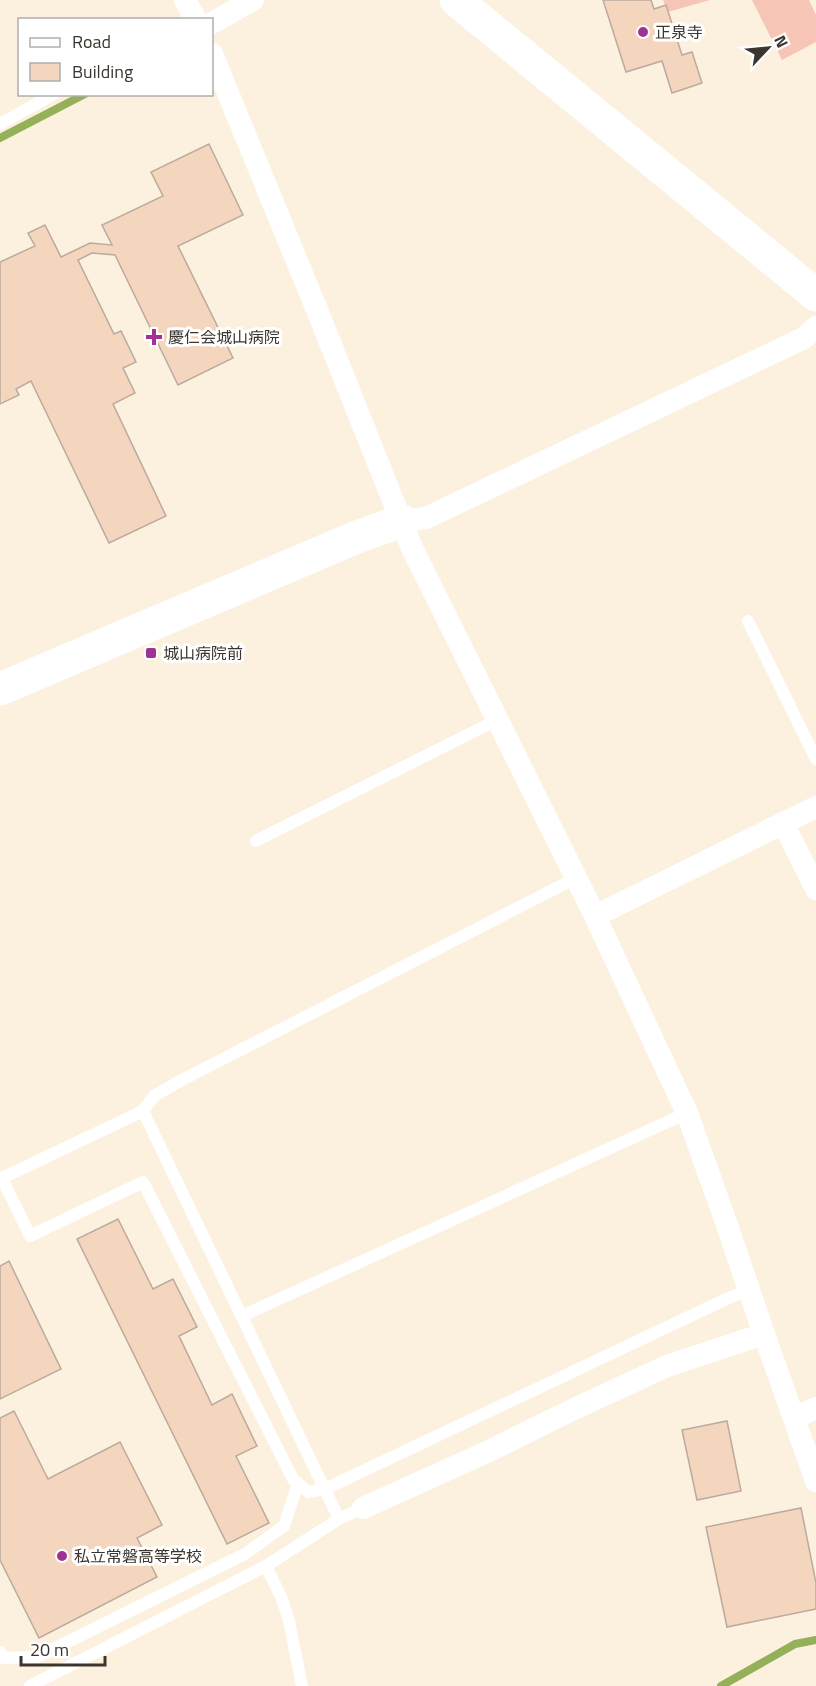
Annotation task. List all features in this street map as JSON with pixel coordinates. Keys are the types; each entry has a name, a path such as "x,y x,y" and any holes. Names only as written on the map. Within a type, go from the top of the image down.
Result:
{"street":[{"path":"196,16 253,0"},
{"path":"456,0 816,295"},
{"path":"213,56 412,548 595,916 687,1113 816,1481"},
{"path":"0,689 357,537 402,521 426,518 804,338 816,327"},
{"path":"595,916 816,807"},
{"path":"783,823 816,889"},
{"path":"363,1508 667,1366 764,1334"},
{"path":"794,1418 816,1408"}],"lane":[{"path":"0,124 50,96"},
{"path":"748,621 816,759"},
{"path":"256,841 497,720"},
{"path":"576,878 180,1081 154,1096 143,1111 1,1179 30,1236 143,1182 293,1479 308,1492 325,1489 735,1295 750,1291"},
{"path":"143,1111 339,1519"},
{"path":"242,1316 687,1113"},
{"path":"0,1652 3,1658 37,1657 245,1554 284,1526 298,1483"},
{"path":"30,1686 266,1566 339,1519 363,1508"},
{"path":"266,1566 282,1599 289,1621 302,1686"}],"shaded area":[{"path":"663,0 710,0 668,12"},
{"path":"752,0 809,0 816,15 816,42 782,60"}],"building":[{"name":"正泉寺","path":"603,0 651,0 654,9 666,5 682,55 692,52 702,83 672,93 662,61 626,72"},
{"path":"209,144 243,215 178,246 233,358 178,385 115,255 92,253 78,260 114,334 121,331 136,362 123,368 135,393 113,404 166,516 109,543 31,381 16,389 19,395 0,404 0,262 35,246 28,233 45,225 61,257 90,243 112,245 102,225 163,196 151,172"},
{"path":"118,1219 153,1289 173,1279 197,1327 179,1336 212,1405 232,1394 257,1446 236,1456 269,1523 227,1544 77,1239"},
{"path":"9,1261 61,1369 0,1399 0,1266"},
{"path":"14,1411 48,1479 120,1442 162,1525 137,1538 157,1577 39,1638 0,1560 0,1418"},
{"path":"727,1421 741,1491 697,1500 682,1430"},
{"path":"801,1508 816,1583 816,1609 727,1627 706,1527"}],"waterway":[{"path":"0,138 81,96"},
{"path":"721,1686 795,1644 816,1640"}],"place":[{"name":"正泉寺","path":"643,32"},
{"name":"慶仁会城山病院","path":"154,337"},
{"name":"城山病院前","path":"151,653"},
{"name":"私立常磐高等学校","path":"62,1556"}]}
